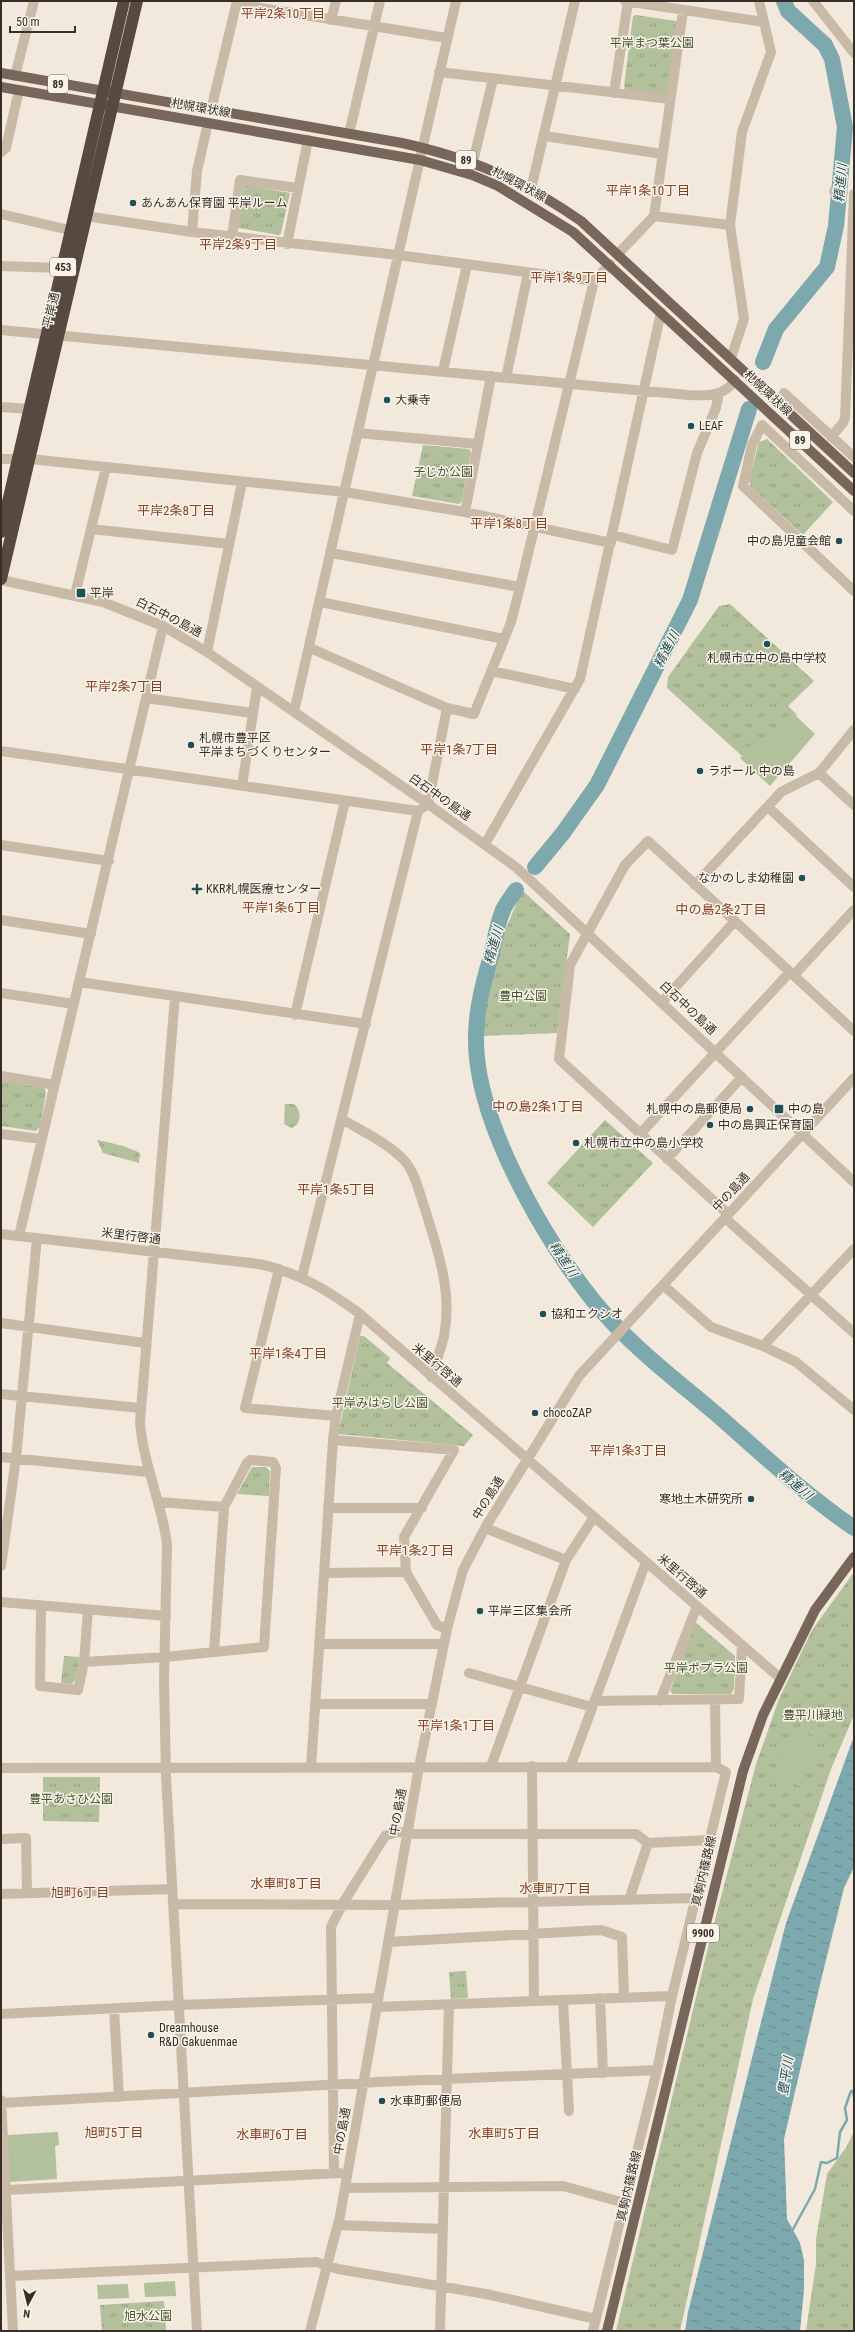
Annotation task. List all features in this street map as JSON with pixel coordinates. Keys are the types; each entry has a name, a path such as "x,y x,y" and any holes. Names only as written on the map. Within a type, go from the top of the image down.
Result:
{"highway":[{"name":"平岸通","path":"81,216 100,104 124,1"},
{"name":"平岸通","path":"1,579 59,334 77,232 112,106 137,1"},
{"name":"平岸通","path":"1,532 62,268 77,232"}],"main road":[{"name":"札幌環状線","path":"1,73 423,147 473,162 505,174 581,221 854,473"},
{"name":"札幌環状線","path":"1,87 420,160 472,175 526,201 573,232 610,264 854,491"},
{"name":"真駒内篠路線","path":"607,2331 737,1791 763,1715 780,1678 815,1610 854,1556"}],"street":[{"path":"15,76 33,1"},
{"path":"331,20 336,1"},
{"path":"349,134 380,1"},
{"path":"294,712 310,648 456,1"},
{"path":"531,189 545,136 554,86 574,1"},
{"path":"625,1 683,11 764,22"},
{"path":"731,358 744,319 730,225 742,132 771,52 759,1"},
{"path":"813,1 854,53"},
{"path":"614,93 628,2"},
{"path":"211,110 236,3 331,20 448,38"},
{"path":"618,254 654,216 683,11"},
{"path":"440,72 670,99"},
{"path":"473,162 493,79"},
{"path":"1,152 6,148 6,129 19,90"},
{"path":"192,232 197,171 208,123"},
{"path":"545,136 662,154"},
{"path":"287,244 308,140"},
{"path":"232,237 240,180 298,188"},
{"path":"831,437 843,423 845,418 850,371 854,194"},
{"path":"1,214 77,232"},
{"path":"81,216 192,232 287,244 398,255 594,281"},
{"path":"654,216 730,225"},
{"path":"310,648 447,708 474,714 504,639 520,587 594,281 610,264"},
{"path":"443,372 467,265"},
{"path":"1,266 62,268"},
{"path":"506,378 528,273"},
{"path":"485,844 580,679 645,391 661,312"},
{"path":"1,330 59,334 568,384 708,396 729,389 735,380"},
{"path":"465,512 492,376"},
{"path":"1,459 30,459 344,492 465,512 672,550 697,453 716,408 718,393"},
{"path":"784,393 854,457"},
{"path":"1,407 29,409"},
{"path":"854,511 762,425 752,445 743,486 854,591"},
{"path":"358,433 478,444"},
{"path":"75,595 106,468"},
{"path":"207,652 242,482"},
{"path":"91,529 229,544"},
{"path":"331,553 520,587"},
{"name":"白石中の島通","path":"1,579 102,602 163,626 207,652 485,844 517,868 854,1182"},
{"path":"320,602 504,639"},
{"path":"19,1236 109,861 163,626"},
{"path":"492,671 575,689"},
{"path":"242,786 257,687"},
{"path":"146,698 252,713"},
{"path":"302,1277 418,811 428,804 447,708"},
{"path":"695,885 781,792 819,773 852,735"},
{"path":"1,751 418,811"},
{"path":"819,773 854,805"},
{"path":"295,1015 345,801"},
{"path":"768,807 854,887"},
{"path":"854,1031 648,841 625,865 589,934 570,965 559,1059 854,1333"},
{"path":"1,845 109,861"},
{"path":"640,1134 854,910"},
{"path":"1,920 91,934"},
{"path":"662,1002 735,921"},
{"path":"79,982 295,1015 366,1024"},
{"path":"1,993 74,1004"},
{"path":"175,997 140,1408 141,1436 148,1472 158,1502 167,1544 165,1657 166,1768 197,2331"},
{"path":"1,1076 55,1085"},
{"path":"667,1159 742,1077"},
{"name":"中の島通","path":"310,2331 338,2226 362,2084 378,2003 431,1704 447,1628 463,1570 484,1528 579,1376 854,1078"},
{"path":"342,1119 371,1136 404,1159 416,1181 441,1258 446,1295 444,1337 431,1377"},
{"path":"1,1134 42,1139"},
{"name":"米里行啓通","path":"1,1234 154,1251 279,1269 302,1277 330,1292 360,1314 780,1678"},
{"path":"1,1566 3,1539 16,1458 37,1238"},
{"path":"763,1346 854,1249"},
{"path":"279,1269 245,1408 336,1416"},
{"path":"663,1285 711,1327 763,1346 796,1362 852,1405"},
{"path":"311,1767 333,1440 336,1416 360,1314"},
{"path":"1,1323 145,1343"},
{"path":"1,1394 140,1408"},
{"path":"333,1440 454,1450 404,1537 406,1572 437,1625 447,1628"},
{"path":"1,1457 148,1472"},
{"path":"84,1662 165,1657 264,1647 276,1468 273,1462 250,1460 224,1507 214,1652"},
{"path":"158,1502 224,1507"},
{"path":"328,1508 422,1508"},
{"path":"491,1766 566,1560 594,1517"},
{"path":"484,1528 566,1560"},
{"path":"570,1765 646,1562"},
{"path":"324,1573 406,1572"},
{"path":"1,1602 166,1616"},
{"path":"41,1606 40,1686 78,1690 84,1662 88,1610"},
{"path":"660,1701 697,1606"},
{"path":"319,1644 444,1644"},
{"path":"469,1673 520,1687 593,1704 739,1699 742,1645"},
{"path":"715,1700 716,1766"},
{"path":"315,1704 431,1704"},
{"path":"1,1768 419,1767 570,1765 716,1766 726,1772 709,1840 697,1898 672,1996 657,2070 593,2331"},
{"path":"532,1766 534,2001"},
{"path":"334,2172 331,1927 343,1903 385,1836 396,1832 636,1834 648,1843 709,1840"},
{"path":"1,1839 26,1838 26,1893"},
{"path":"629,1900 648,1843"},
{"path":"1,1894 172,1889"},
{"path":"173,1904 343,1903 395,1905 697,1898"},
{"path":"388,1942 601,1930 622,1937 624,1998"},
{"path":"1,2014 332,1999 378,2003 449,2005 672,1996"},
{"path":"600,1998 603,2073"},
{"path":"563,2000 569,2111"},
{"path":"440,2331 449,2005"},
{"path":"114,2008 119,2097"},
{"path":"1,2103 657,2070"},
{"path":"1,2100 13,2331"},
{"path":"6,2190 348,2172"},
{"path":"345,2188 563,2186 625,2203"},
{"path":"338,2226 443,2229"},
{"path":"10,2276 316,2262 327,2266 486,2294 596,2319"}],"green space":[{"name":"平岸まつ葉公園","path":"636,15 676,21 678,24 668,93 665,95 625,90 624,86 633,16"},
{"path":"246,185 290,193 281,233 279,235 238,228 244,187"},
{"path":"767,439 833,502 803,535 751,487 749,480 759,442"},
{"name":"子じか公園","path":"423,445 469,449 471,452 462,501 459,504 412,496"},
{"path":"730,604 814,681 788,706 797,715 762,753 752,745 742,756 667,688 668,677 719,606"},
{"path":"796,716 815,734 770,786 740,758 752,744 762,753"},
{"name":"豊中公園","path":"522,890 570,934 557,1033 481,1036 484,991 494,957"},
{"path":"1,1081 44,1087 46,1093 40,1127 36,1131 1,1126"},
{"path":"285,1104 294,1104 297,1107 300,1118 297,1124 291,1128 284,1124"},
{"path":"605,1120 653,1163 593,1227 547,1183"},
{"path":"97,1140 119,1145 140,1153 139,1163 103,1153"},
{"name":"平岸みはらし公園","path":"360,1336 364,1336 390,1358 387,1363 473,1435 464,1446 338,1434"},
{"path":"252,1467 266,1467 270,1471 269,1496 237,1494"},
{"name":"豊平川緑地","path":"854,1572 854,1715 831,1769 753,1999 680,2331 616,2331 710,1939 756,1764 779,1699 812,1630"},
{"name":"平岸ポプラ公園","path":"695,1622 735,1656 734,1689 731,1694 673,1694 670,1691"},
{"path":"64,1656 80,1657 75,1680 72,1684 61,1683"},
{"path":"793,1729 819,1739 800,1786 774,1776"},
{"name":"豊平あさひ公園","path":"43,1777 100,1777 99,1822 43,1821"},
{"path":"466,1971 468,1998 451,1999 449,1972"},
{"path":"854,2131 854,2331 806,2331 816,2264 816,2239 827,2174 847,2146"},
{"path":"58,2132 59,2145 55,2146 57,2179 10,2182 7,2135"},
{"path":"175,2281 176,2296 145,2297 144,2283"},
{"path":"128,2284 129,2298 98,2299 97,2285"},
{"name":"旭水公園","path":"164,2301 166,2331 102,2331 100,2305"}],"water":[{"name":"豊平川","path":"854,1736 854,1867 844,1888 784,2139 787,2219 800,2243 804,2260 804,2290 800,2331 685,2331 688,2312 786,1923"}],"waterway":[{"name":"精進川","path":"763,362 776,329 827,267 836,226 845,127 832,59 825,45 788,11 784,1"},
{"name":"精進川","path":"535,867 563,833 597,785 690,600 749,409"},
{"name":"精進川","path":"516,890 507,902 501,915 479,1006 476,1045 483,1090 494,1125 508,1161 526,1198 568,1266 611,1321 651,1359 786,1475 854,1528"},
{"path":"792,2231 815,2189 821,2162 827,2163 837,2158 840,2132 847,2120 845,2108 851,2091 853,2091 854,2097"}],"place":[{"name":"あんあん保育園 平岸ルーム","path":"133,203"},
{"name":"大乗寺","path":"387,400"},
{"name":"LEAF","path":"691,426"},
{"name":"中の島児童会館","path":"839,541"},
{"name":"平岸","path":"81,593"},
{"name":"札幌市立中の島中学校","path":"767,644"},
{"name":"札幌市豊平区 平岸まちづくりセンター","path":"191,745"},
{"name":"ラポール 中の島","path":"700,771"},
{"name":"なかのしま幼稚園","path":"802,878"},
{"name":"KKR札幌医療センター","path":"197,889"},
{"name":"札幌中の島郵便局","path":"750,1109"},
{"name":"中の島","path":"779,1109"},
{"name":"中の島興正保育園","path":"710,1125"},
{"name":"札幌市立中の島小学校","path":"576,1143"},
{"name":"協和エクシオ","path":"543,1314"},
{"name":"chocoZAP","path":"535,1413"},
{"name":"寒地土木研究所","path":"751,1499"},
{"name":"平岸三区集会所","path":"480,1611"},
{"name":"Dreamhouse R&D Gakuenmae","path":"151,2035"},
{"name":"水車町郵便局","path":"382,2101"}],"district":[{"name":"平岸2条10丁目","path":"283,13"},
{"name":"平岸1条10丁目","path":"648,190"},
{"name":"平岸2条9丁目","path":"238,244"},
{"name":"平岸1条9丁目","path":"569,277"},
{"name":"平岸2条8丁目","path":"176,510"},
{"name":"平岸1条8丁目","path":"509,523"},
{"name":"平岸2条7丁目","path":"124,686"},
{"name":"平岸1条7丁目","path":"459,749"},
{"name":"平岸1条6丁目","path":"281,907"},
{"name":"中の島2条2丁目","path":"721,909"},
{"name":"中の島2条1丁目","path":"538,1106"},
{"name":"平岸1条5丁目","path":"336,1189"},
{"name":"平岸1条4丁目","path":"288,1353"},
{"name":"平岸1条3丁目","path":"628,1450"},
{"name":"平岸1条2丁目","path":"415,1550"},
{"name":"平岸1条1丁目","path":"456,1725"},
{"name":"水車町8丁目","path":"286,1883"},
{"name":"水車町7丁目","path":"555,1888"},
{"name":"旭町6丁目","path":"80,1892"},
{"name":"旭町5丁目","path":"114,2132"},
{"name":"水車町5丁目","path":"504,2133"},
{"name":"水車町6丁目","path":"272,2134"}]}
